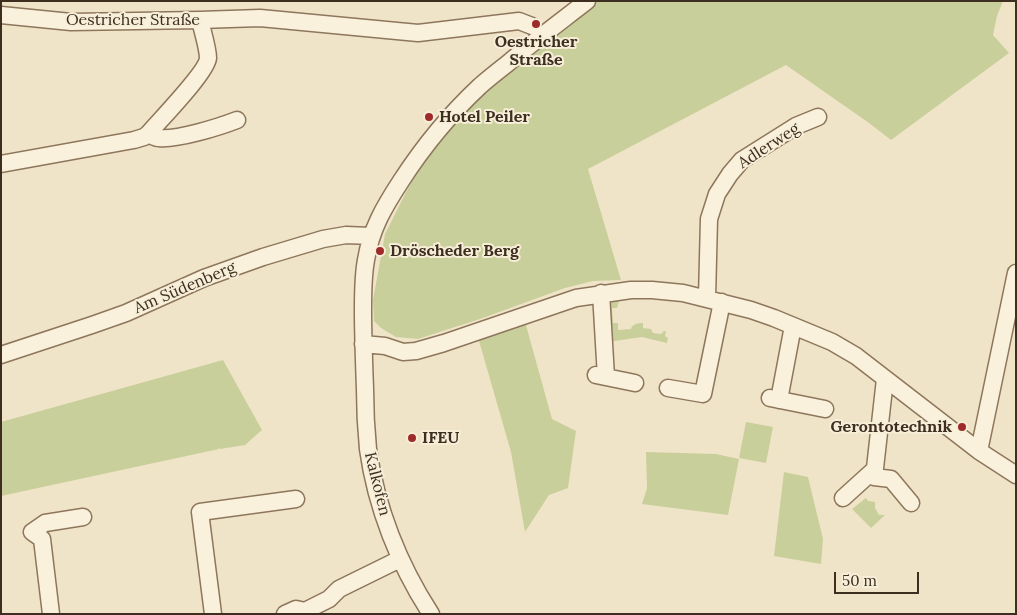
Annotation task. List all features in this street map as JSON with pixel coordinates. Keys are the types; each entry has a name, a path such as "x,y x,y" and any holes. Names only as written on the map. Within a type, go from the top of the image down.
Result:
{"street":[{"path":"587,1 481,85 455,111 409,168 386,205 371,236 364,275 363,344 385,346 403,352 416,351 576,298 632,290 683,293 751,310 832,342 856,356 979,451 1016,475"},
{"name":"Oestricher Straße","path":"1,15 71,22 260,18 418,33 519,21 532,26"},
{"path":"1,164 134,140 148,134 186,91 206,64 208,58 200,20"},
{"name":"Adlerweg","path":"714,300 709,219 718,194 730,174 742,160 796,126 818,117"},
{"path":"148,134 158,138 172,138 225,125 236,120"},
{"name":"Am Südenberg","path":"1,355 117,316 204,278 263,257 323,239 346,235 371,236"},
{"path":"979,451 1016,273"},
{"path":"601,293 600,376 635,383"},
{"path":"668,388 703,394 714,300"},
{"path":"793,326 774,399 825,409"},
{"name":"Kalkofen","path":"363,344 367,443 372,472 400,559 431,614"},
{"path":"885,378 874,477 891,479 911,503"},
{"path":"843,498 875,469"},
{"path":"213,614 200,512 296,499"},
{"path":"51,614 42,539 32,532 45,523 83,517"},
{"path":"284,614 296,609 305,611 329,599 339,589 400,559"}],"green space":[{"path":"598,1 1003,1 997,16 993,35 1009,53 891,140 786,65 588,169 621,280 593,281 565,288 418,339 396,337 381,328 374,321 373,300 385,234 408,188 437,143 479,96"},
{"path":"619,301 617,308 612,308 613,323 618,323 618,330 631,329 634,325 643,323 643,328 651,329 653,333 661,334 666,331 667,343 642,337 608,342 607,305 611,302"},
{"path":"524,318 552,419 576,431 568,488 549,495 525,532 511,452 477,334"},
{"path":"223,360 262,430 245,445 220,449 217,447 219,449 1,496 1,422"},
{"path":"746,422 773,427 766,463 739,458"},
{"path":"646,452 716,454 739,459 728,515 642,504 647,488"},
{"path":"784,472 808,477 823,539 821,564 774,556"},
{"path":"866,498 868,501 875,502 875,508 879,515 885,515 871,528 852,509"}],"place":[{"name":"Oestricher Straße","path":"536,24"},
{"name":"Hotel Peiler","path":"429,117"},
{"name":"Dröscheder Berg","path":"380,251"},
{"name":"Gerontotechnik","path":"962,427"},
{"name":"IFEU","path":"412,438"}]}
